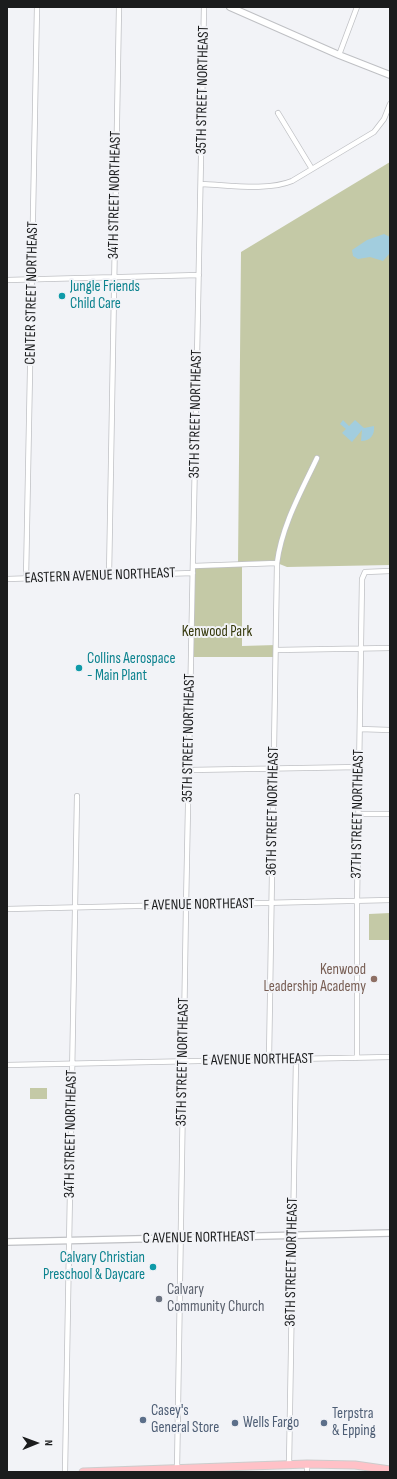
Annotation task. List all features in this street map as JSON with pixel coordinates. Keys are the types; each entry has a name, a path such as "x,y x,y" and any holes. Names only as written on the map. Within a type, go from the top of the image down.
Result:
{"main road":[{"path":"230,7 339,55 390,75"},
{"path":"83,1472 177,1470 307,1464 354,1465 390,1470"}],"street":[{"name":"CENTER STREET NORTHEAST","path":"26,578 33,279 37,7"},
{"name":"34TH STREET NORTHEAST","path":"109,576 113,278 119,7"},
{"name":"35TH STREET NORTHEAST","path":"177,1470 186,906 202,184 204,7"},
{"path":"339,55 357,7"},
{"path":"202,184 284,184 374,132 384,119 390,104"},
{"path":"278,112 312,169"},
{"path":"7,280 199,275"},
{"name":"36TH STREET NORTHEAST","path":"269,1059 277,563 279,547 286,524 316,458"},
{"name":"EASTERN AVENUE NORTHEAST","path":"193,566 277,563"},
{"name":"37TH STREET NORTHEAST","path":"357,1058 357,902 362,579 365,572 390,571"},
{"name":"EASTERN AVENUE NORTHEAST","path":"7,579 193,574"},
{"path":"276,650 390,648"},
{"path":"360,729 390,730"},
{"path":"189,770 360,767"},
{"name":"34TH STREET NORTHEAST","path":"65,1472 77,796"},
{"path":"359,814 390,814"},
{"name":"F AVENUE NORTHEAST","path":"7,909 272,904 390,900"},
{"name":"E AVENUE NORTHEAST","path":"7,1065 390,1057"},
{"name":"36TH STREET NORTHEAST","path":"289,1465 296,1059"},
{"name":"C AVENUE NORTHEAST","path":"7,1242 390,1233"},
{"path":"307,1464 307,1472"}],"green space":[{"name":"Kenwood Park","path":"390,162 390,565 287,567 277,563 242,564 242,646 276,645 276,657 191,657 193,566 238,564 241,252"},
{"path":"390,913 390,940 369,940 369,914"},
{"path":"30,1088 47,1088 47,1099 30,1099"}],"water":[{"path":"384,234 390,237 390,253 383,261 370,257 358,259 353,256 352,250 367,240"},
{"path":"343,420 349,426 355,420 364,428 374,426 373,435 367,440 361,441 362,430 352,442 342,433 346,429 340,424"}],"place":[{"name":"Jungle Friends Child Care","path":"62,296"},
{"name":"Collins Aerospace - Main Plant","path":"79,668"},
{"name":"Kenwood Leadership Academy","path":"374,979"},
{"name":"Calvary Christian Preschool & Daycare","path":"153,1267"},
{"name":"Calvary Community Church","path":"159,1299"},
{"name":"Casey's General Store","path":"143,1420"},
{"name":"Wells Fargo","path":"235,1423"},
{"name":"Terpstra & Epping","path":"324,1423"}]}
